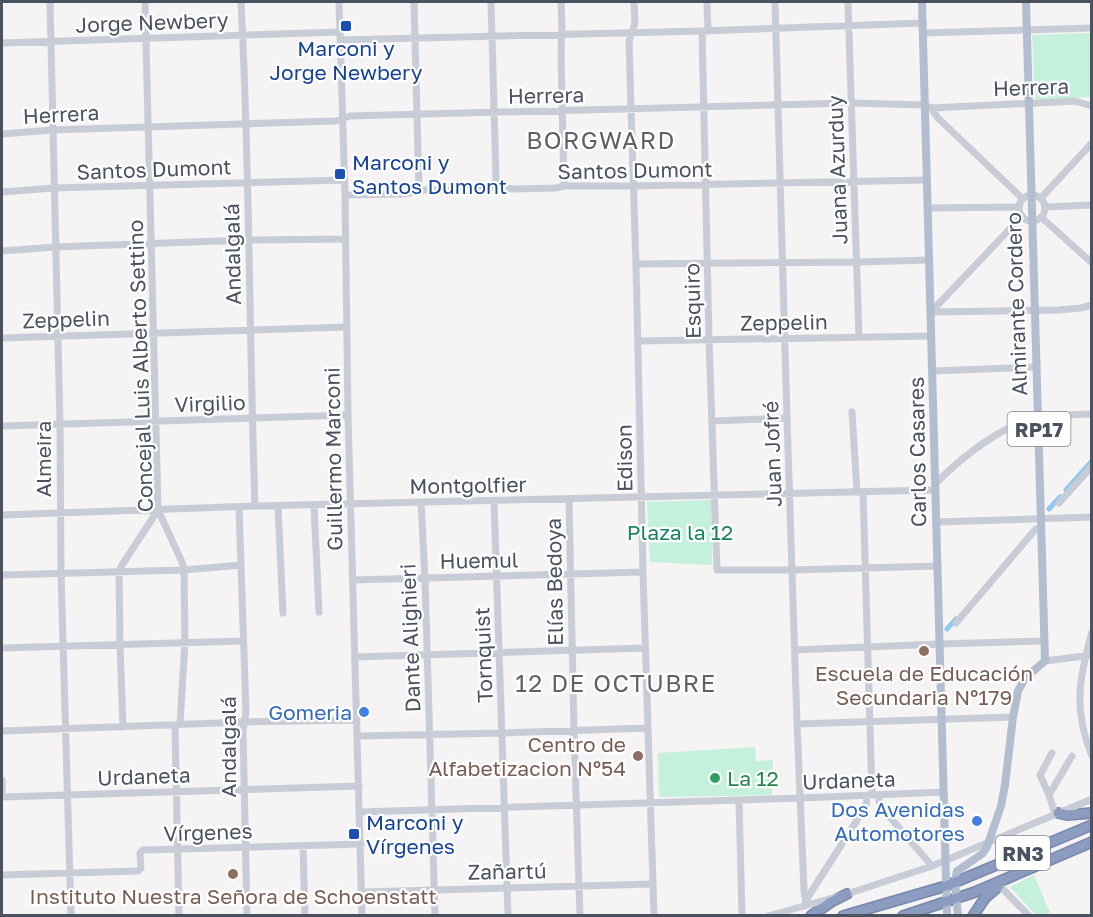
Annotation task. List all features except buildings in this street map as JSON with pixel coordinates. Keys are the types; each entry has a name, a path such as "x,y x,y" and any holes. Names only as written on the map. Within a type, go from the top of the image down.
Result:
{"highway":[{"path":"1056,814 1092,813"},
{"name":"RN3","path":"843,915 951,884 1092,825"},
{"name":"RN3","path":"903,915 957,899 1089,843"},
{"path":"973,915 985,898 1014,875"},
{"path":"812,915 847,894"}],"main road":[{"name":"Carlos Casares","path":"922,2 928,107 927,180 946,861 951,884 947,915"},
{"name":"Almirante Cordero","path":"1026,2 1027,197 1032,220 1045,661"},
{"path":"958,915 957,899 951,884 957,871 982,854 989,842 1001,806 1013,717 1020,685 1045,661"}],"street":[{"name":"Almeira","path":"50,2 60,424 61,573 71,915"},
{"name":"Concejal Luis Alberto Settino","path":"145,2 158,510 184,570 185,642 177,725 179,915"},
{"name":"Andalgalá","path":"241,2 255,506"},
{"name":"Guillermo Marconi","path":"339,2 362,915"},
{"path":"414,2 419,191"},
{"path":"491,2 496,178 494,187"},
{"path":"561,2 564,186"},
{"name":"Edison","path":"634,2 634,23 629,41 654,915"},
{"name":"Esquiro","path":"707,2 704,106 717,570 792,570"},
{"name":"Juan Jofré","path":"776,2 797,724 806,905"},
{"name":"Juana Azurduy","path":"848,2 859,337"},
{"path":"341,40 923,23"},
{"path":"923,33 1092,28"},
{"name":"Jorge Newbery","path":"2,43 340,32"},
{"name":"Herrera","path":"2,134 52,130 335,121 350,116 704,106 851,103 928,107 1075,101 1092,106"},
{"path":"928,107 1027,197"},
{"path":"1041,198 1092,143"},
{"name":"Santos Dumont","path":"2,192 54,188 344,180"},
{"name":"Santos Dumont","path":"345,195 405,194 419,191 494,187 514,189 564,186 927,180"},
{"path":"1035,195 1041,198 1045,207 1041,217 1032,220 1022,216 1019,207 1027,197 1035,195"},
{"path":"1045,207 1092,206"},
{"path":"928,208 1019,207"},
{"path":"931,312 1022,216"},
{"path":"1041,217 1092,263"},
{"path":"2,251 248,240 345,239"},
{"path":"636,264 929,260"},
{"path":"931,312 1070,310 1092,305"},
{"name":"Zeppelin","path":"2,338 346,327"},
{"name":"Zeppelin","path":"638,341 931,336"},
{"path":"933,371 1036,367"},
{"path":"806,905 808,897 873,795 865,569 852,412"},
{"path":"936,487 963,457 989,439 1030,418 1092,414"},
{"name":"Virgilio","path":"2,426 348,415"},
{"path":"712,421 787,418"},
{"path":"1059,504 1092,466"},
{"name":"Montgolfier","path":"2,515 255,506 860,492 936,487"},
{"name":"Elías Bedoya","path":"569,500 580,915"},
{"name":"Tornquist","path":"494,501 508,915"},
{"name":"Dante Alighieri","path":"421,503 435,915"},
{"path":"314,505 319,612"},
{"path":"278,506 283,613"},
{"name":"Andalgalá","path":"239,508 246,712 243,730 247,915"},
{"path":"123,727 119,571 158,510"},
{"path":"937,522 1040,523 1092,517"},
{"path":"956,623 1040,523"},
{"path":"2,574 184,570 241,565"},
{"path":"792,570 938,566"},
{"name":"Huemul","path":"353,580 643,572"},
{"path":"1092,632 1089,656 1080,685 1079,700 1081,723 1092,756"},
{"path":"2,648 243,641"},
{"path":"795,650 1044,641"},
{"path":"355,657 645,648"},
{"path":"1045,661 1089,656"},
{"path":"797,724 1013,717"},
{"path":"2,731 357,720"},
{"path":"358,736 648,728"},
{"path":"1052,753 1040,775 1056,814"},
{"path":"1049,795 1072,756"},
{"path":"2,780 2,797"},
{"name":"Urdaneta","path":"2,797 359,786"},
{"name":"Urdaneta","path":"360,812 944,792"},
{"path":"873,795 932,866"},
{"path":"768,915 847,894 946,861 1092,799"},
{"path":"739,800 742,915"},
{"name":"Vírgenes","path":"2,875 138,871 141,868 140,853 143,850 361,844"},
{"path":"303,846 304,915"},
{"name":"Zañartú","path":"362,892 653,884"},
{"path":"999,885 1029,915"}],"green space":[{"path":"1091,33 1091,97 1035,99 1032,35"},
{"name":"Plaza la 12","path":"712,500 712,565 650,562 647,502"},
{"name":"La 12","path":"755,747 756,761 773,760 772,795 659,797 658,753"},
{"path":"1034,875 1050,913 1046,915 1036,915 1010,887"}],"waterway":[{"path":"1066,490 1092,461"},
{"path":"1049,509 1060,497"},
{"path":"947,629 956,619"}],"place":[{"name":"Marconi y Jorge Newbery","path":"346,26"},
{"name":"Marconi y Santos Dumont","path":"340,174"},
{"name":"Escuela de Educación Secundaria Nº179","path":"924,651"},
{"name":"Gomeria","path":"364,712"},
{"name":"Centro de Alfabetizacion Nº54","path":"638,756"},
{"name":"La 12","path":"715,778"},
{"name":"Dos Avenidas Automotores","path":"977,821"},
{"name":"Marconi y Vírgenes","path":"354,834"},
{"name":"Instituto Nuestra Señora de Schoenstatt","path":"233,874"}],"district":[{"name":"BORGWARD","path":"601,139"},
{"name":"12 DE OCTUBRE","path":"616,682"}]}
